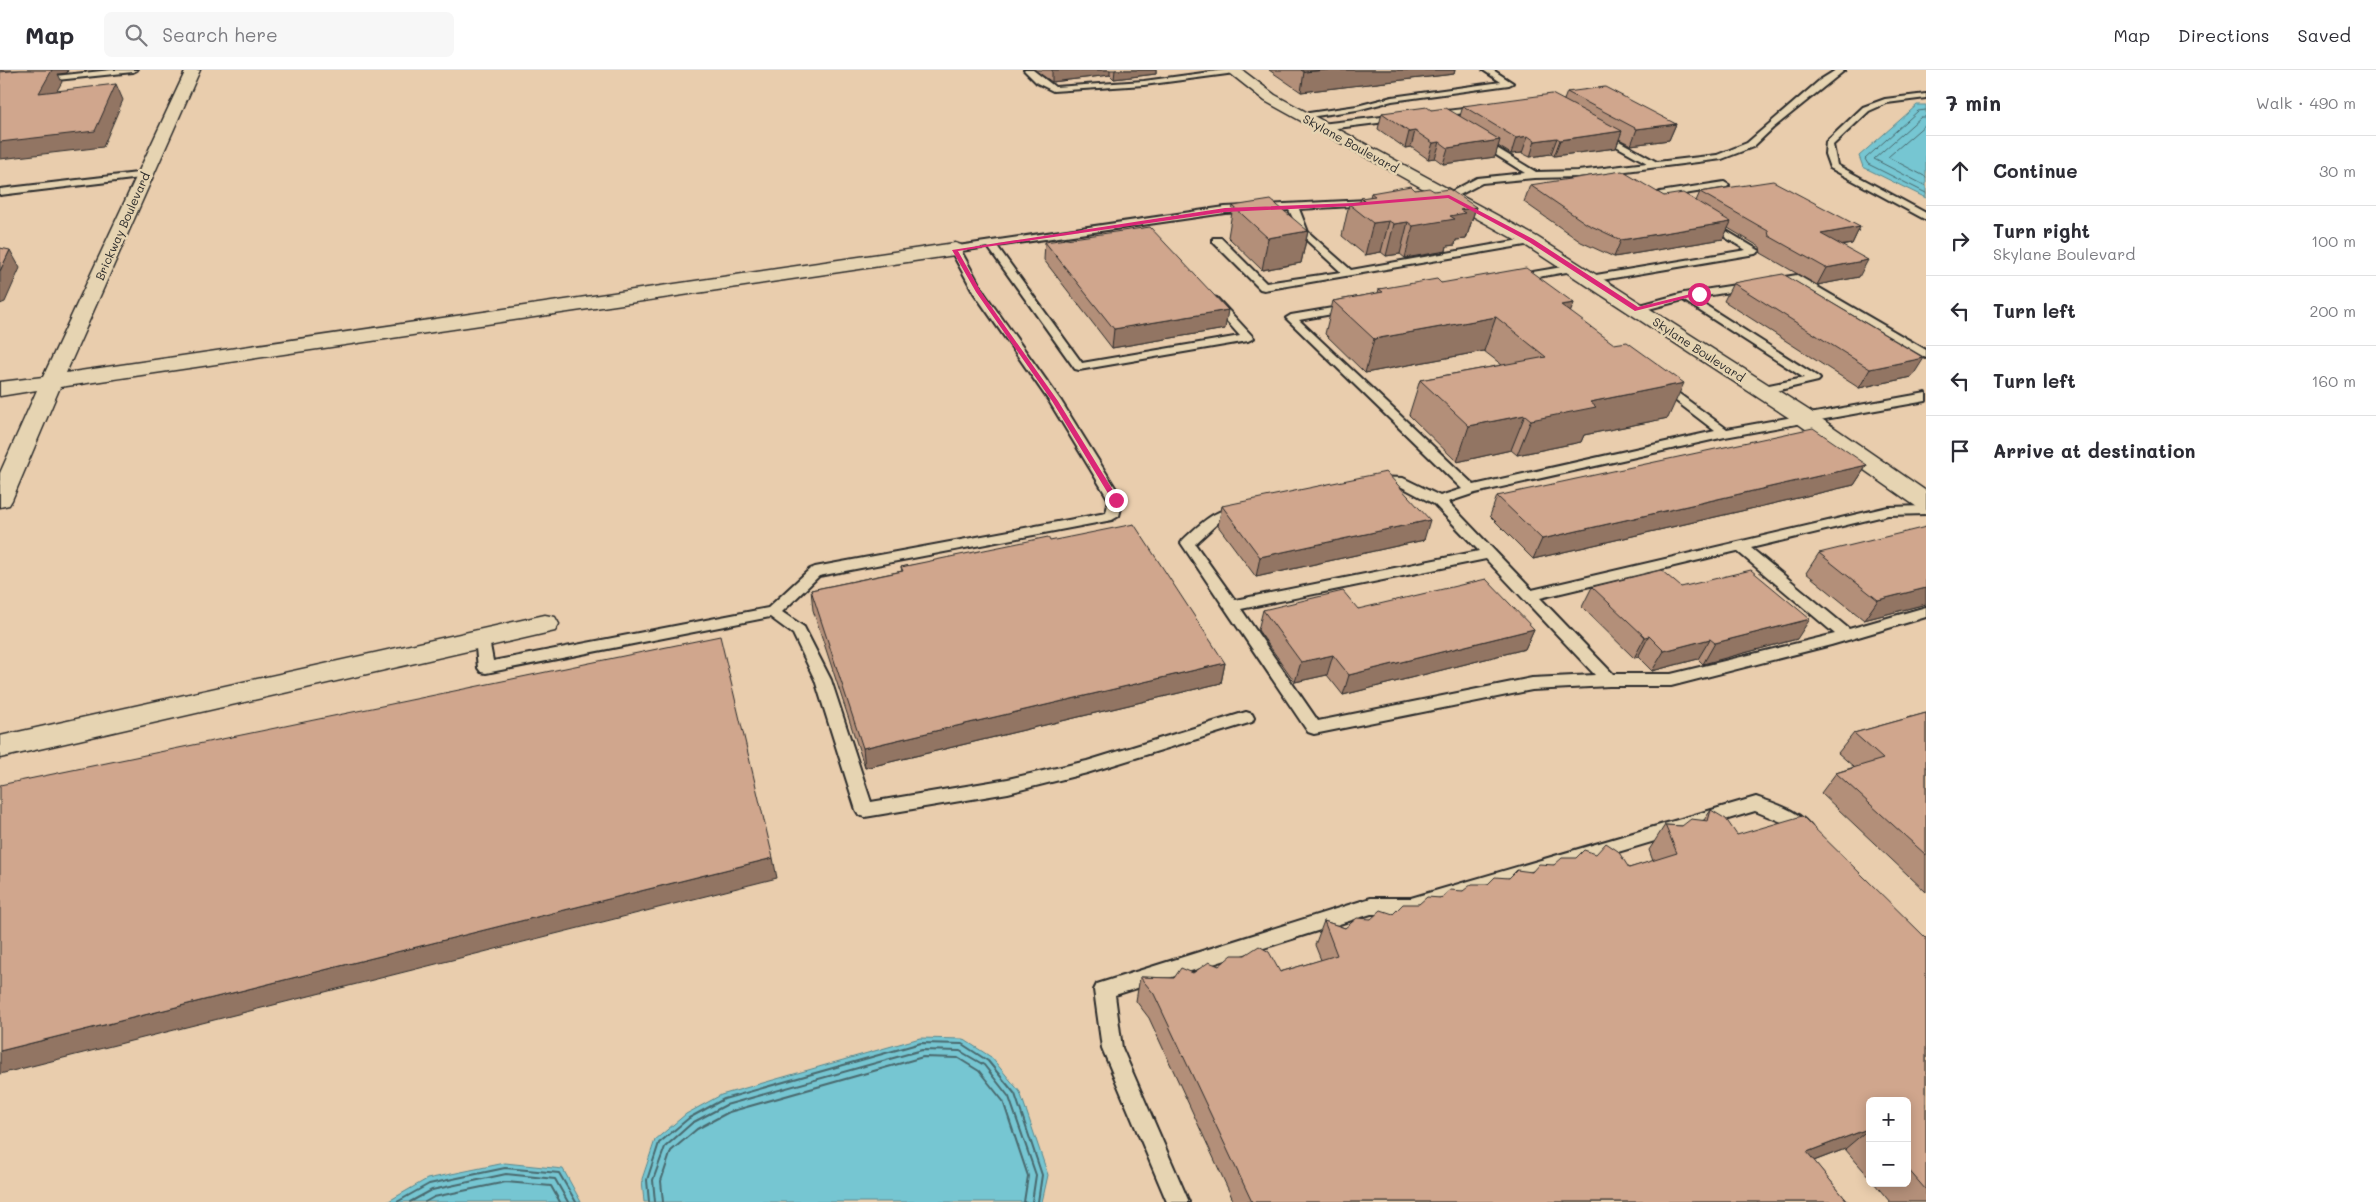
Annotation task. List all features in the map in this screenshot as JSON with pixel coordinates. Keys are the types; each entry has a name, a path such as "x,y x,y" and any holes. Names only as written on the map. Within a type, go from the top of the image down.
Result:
{"street":[{"name":"Brickway Boulevard","path":"0,500 51,382 193,70"},
{"name":"Skylane Boulevard","path":"1234,71 1270,98 1531,240 1763,390 1926,502"},
{"path":"0,389 955,250"},
{"path":"0,747 545,624"}],"lane":[{"path":"0,84 133,70"},
{"path":"1028,70 1053,89 1081,89 1234,71"},
{"path":"1182,70 1191,77"},
{"path":"1302,116 1357,108 1392,99 1509,83 1487,70"},
{"path":"1419,198 1449,196 1480,180 1618,170 1719,157 1750,145 1770,126 1841,70"},
{"path":"84,83 88,75"},
{"path":"1926,96 1885,101 1866,109 1829,144 1829,154 1833,166 1926,217"},
{"path":"1454,124 1432,114 1494,107"},
{"path":"1322,127 1410,117"},
{"path":"1591,129 1656,165"},
{"path":"1470,135 1534,175"},
{"path":"1618,170 1635,180"},
{"path":"0,192 146,175"},
{"path":"1678,205 1656,193 1724,185"},
{"path":"483,638 486,668 773,612 815,572 1112,516 1116,500 1055,401 979,292 955,250 1144,226 1225,210 1381,202"},
{"path":"1293,207 1304,233 1349,274"},
{"path":"1590,279 1755,251 1695,215"},
{"path":"1217,240 1264,287 1349,274 1531,240"},
{"path":"991,244 1079,366 1248,338 1208,294"},
{"path":"1502,280 1574,268"},
{"path":"1521,277 1537,289"},
{"path":"1637,309 1684,296 1797,278 1926,355"},
{"path":"1684,296 1814,380 1763,390"},
{"path":"1358,306 1291,318 1471,490"},
{"path":"1654,379 1725,433"},
{"path":"1439,501 1471,490 1725,433 1926,397"},
{"path":"1361,484 1379,480 1403,482 1439,501 1609,680"},
{"path":"1252,508 1215,518 1188,544 1314,728 1532,684 1609,680 1671,680 1846,635 1926,612"},
{"path":"1529,596 1888,511 1926,510"},
{"path":"1740,546 1846,635"},
{"path":"1231,606 1489,554"},
{"path":"773,612 799,631 824,680 865,810 1008,786 1087,767 1246,718"},
{"path":"1178,1202 1112,1048 1104,990 1371,906 1411,906 1756,804 1790,818 1818,845"}],"water":[{"path":"1917,105 1926,105 1926,198 1863,167 1859,156"},
{"path":"920,1038 963,1039 991,1057 1020,1092 1048,1175 1042,1202 644,1202 642,1179 655,1140 686,1114 721,1095"},
{"path":"505,1163 563,1169 581,1202 387,1202 427,1179"}],"building":[{"path":"52,70 39,93 116,84 95,131 0,142 0,72"},
{"path":"1301,70 1325,70 1304,72"},
{"path":"1605,87 1676,124 1637,129 1567,92"},
{"path":"1552,94 1622,131 1560,140 1557,138 1535,141 1528,136 1516,138 1463,106"},
{"path":"1427,107 1431,110 1446,108 1500,140 1448,148 1440,142 1433,143 1415,131 1409,132 1382,113"},
{"path":"1622,171 1664,196 1683,193 1731,222 1621,240 1587,224 1530,185"},
{"path":"1773,181 1860,227 1821,234 1868,260 1826,268 1769,236 1768,231 1700,192"},
{"path":"1411,186 1415,190 1429,188 1434,191 1449,189 1476,207 1460,210 1465,213 1450,216 1455,219 1413,226 1408,222 1394,224 1389,221 1373,223 1349,204 1365,202 1361,198 1375,196 1371,193"},
{"path":"1271,200 1308,231 1268,238 1233,206"},
{"path":"1150,227 1228,310 1114,329 1045,242"},
{"path":"0,248 10,250 0,271"},
{"path":"1526,268 1574,303 1561,305 1614,344 1627,342 1684,383 1590,402 1596,407 1531,420 1525,415 1469,426 1420,380 1546,357 1496,317 1374,339 1333,301 1383,292 1379,289 1437,279 1441,283"},
{"path":"1783,274 1924,358 1870,369 1733,283"},
{"path":"1813,428 1867,465 1542,539 1497,496"},
{"path":"1386,472 1430,520 1260,557 1222,506"},
{"path":"1134,524 1225,663 863,748 811,590 903,571 901,567 1048,537 1050,541"},
{"path":"1926,527 1926,588 1878,600 1819,553"},
{"path":"1661,570 1681,587 1751,570 1810,619 1715,643 1710,639 1664,651 1649,636 1645,637 1592,587"},
{"path":"1486,579 1534,629 1349,675 1333,655 1301,662 1263,610 1343,591 1358,609"},
{"path":"720,636 773,858 0,1051 0,785"},
{"path":"1926,713 1926,855 1836,773 1883,759 1854,733"},
{"path":"1711,810 1726,819 1737,835 1802,816 1926,938 1926,1190 1911,1173 1911,1097 1866,1097 1866,1130 1807,1152 1848,1202 1252,1202 1154,994 1140,977 1174,978 1181,968 1193,973 1209,962 1219,966 1232,955 1245,955 1259,946 1269,952 1280,972 1337,955 1324,921 1345,928 1357,918 1371,919 1381,910 1393,914 1403,904 1419,904 1427,897 1441,898 1450,890 1463,891 1472,884 1488,884 1495,877 1509,878 1517,870 1532,872 1539,864 1554,865 1562,858 1576,858 1584,850 1596,854 1606,843 1618,851 1629,868 1677,853 1665,825 1682,826 1691,819 1708,821"}],"route":[{"path":"1116,500 1055,401 979,292 955,250 1225,210 1353,204 1449,196 1531,240 1637,309 1684,296 1699,294"}]}
